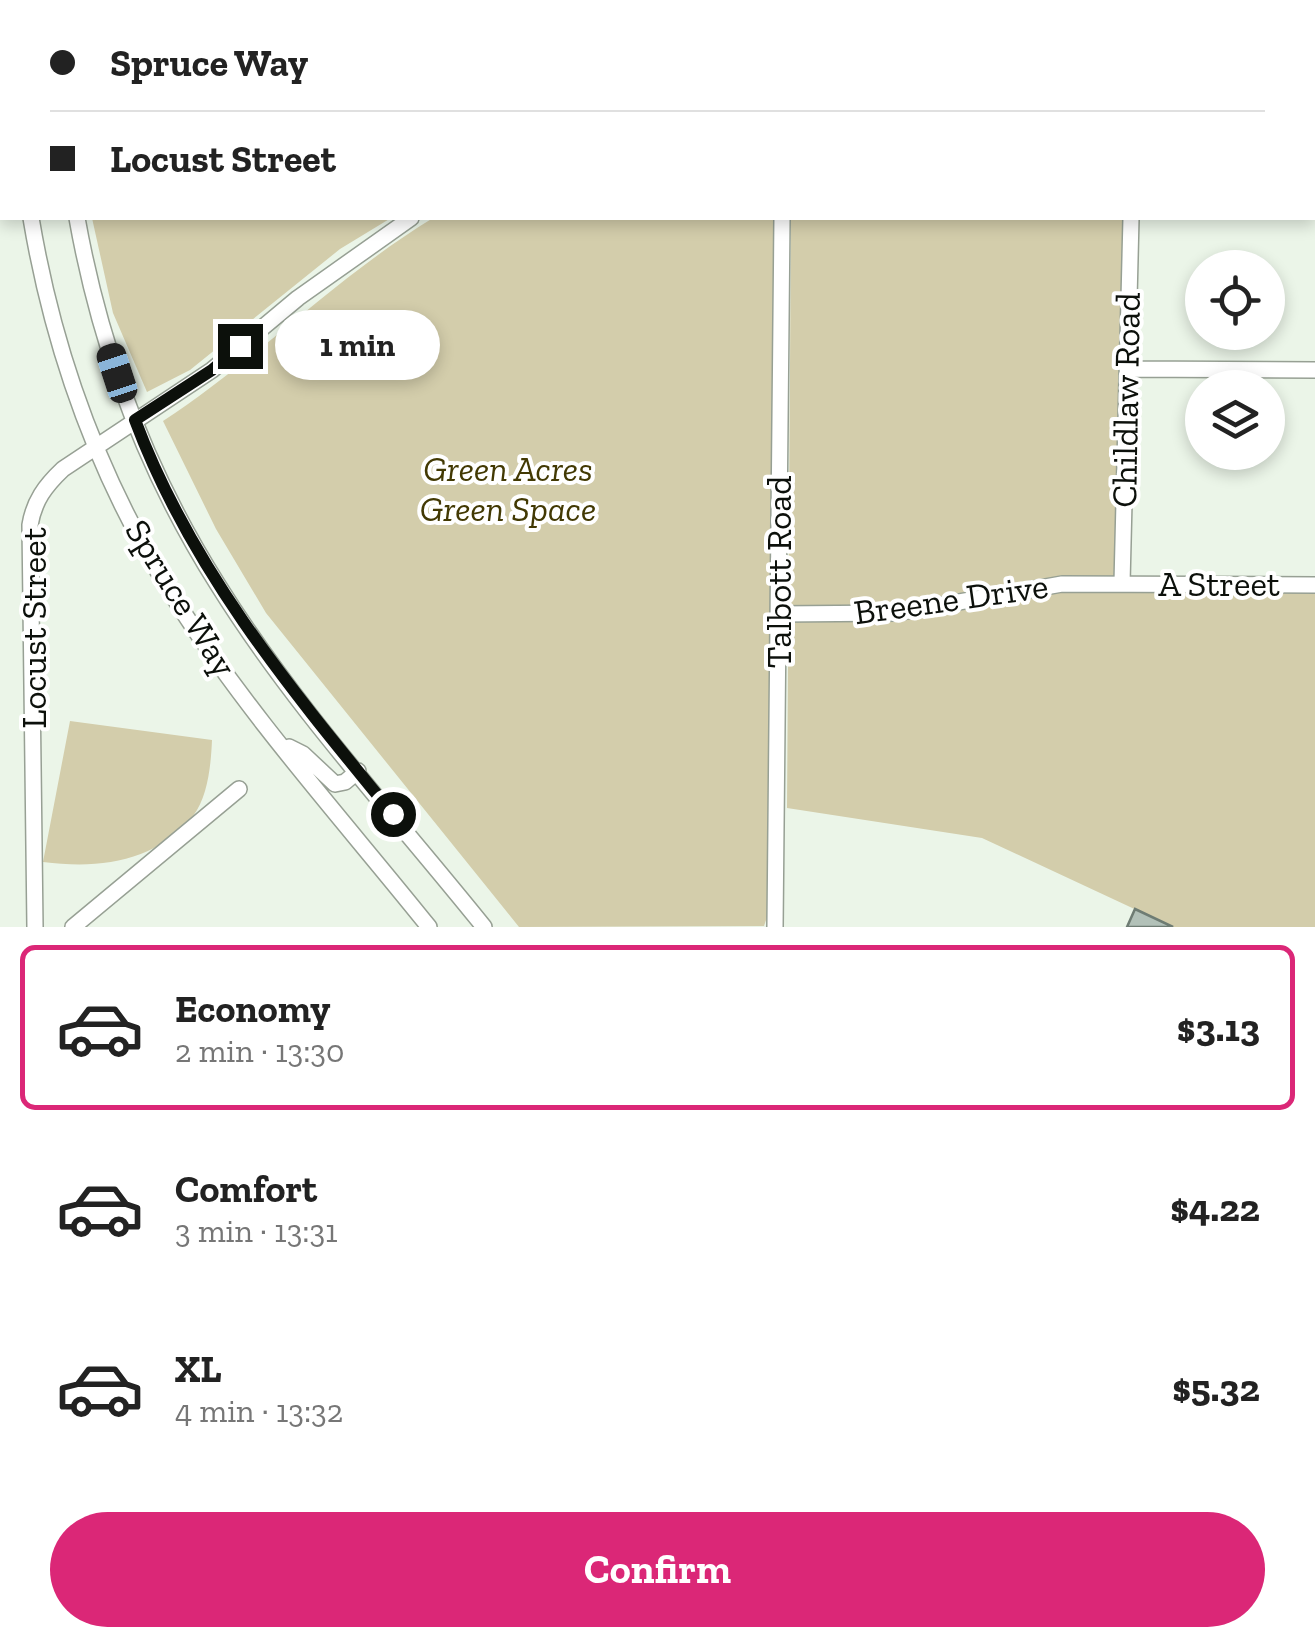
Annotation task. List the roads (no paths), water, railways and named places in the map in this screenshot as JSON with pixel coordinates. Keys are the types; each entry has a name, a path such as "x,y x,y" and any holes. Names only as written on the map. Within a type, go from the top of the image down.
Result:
{"street":[{"name":"Spruce Way","path":"30,220 53,325 95,446 140,538 214,657 429,927"},
{"name":"Spruce Way","path":"77,220 104,335 135,420 169,498 217,584 257,644 484,927"},
{"name":"Locust Street","path":"36,927 30,526 34,506 48,483 95,446 212,370 298,298 408,220"},
{"name":"Talbott Road","path":"775,927 782,220"},
{"name":"Childlaw Road","path":"1122,584 1133,222"},
{"path":"1127,369 1315,370"},
{"name":"Breene Drive","path":"780,614 896,613 1033,588 1122,584"},
{"name":"A Street","path":"1122,584 1315,585"},
{"path":"281,742 302,754 336,784 358,771"},
{"path":"74,927 239,789"}],"park label":[{"name":"Green Acres Green Space","path":"508,489"}]}
